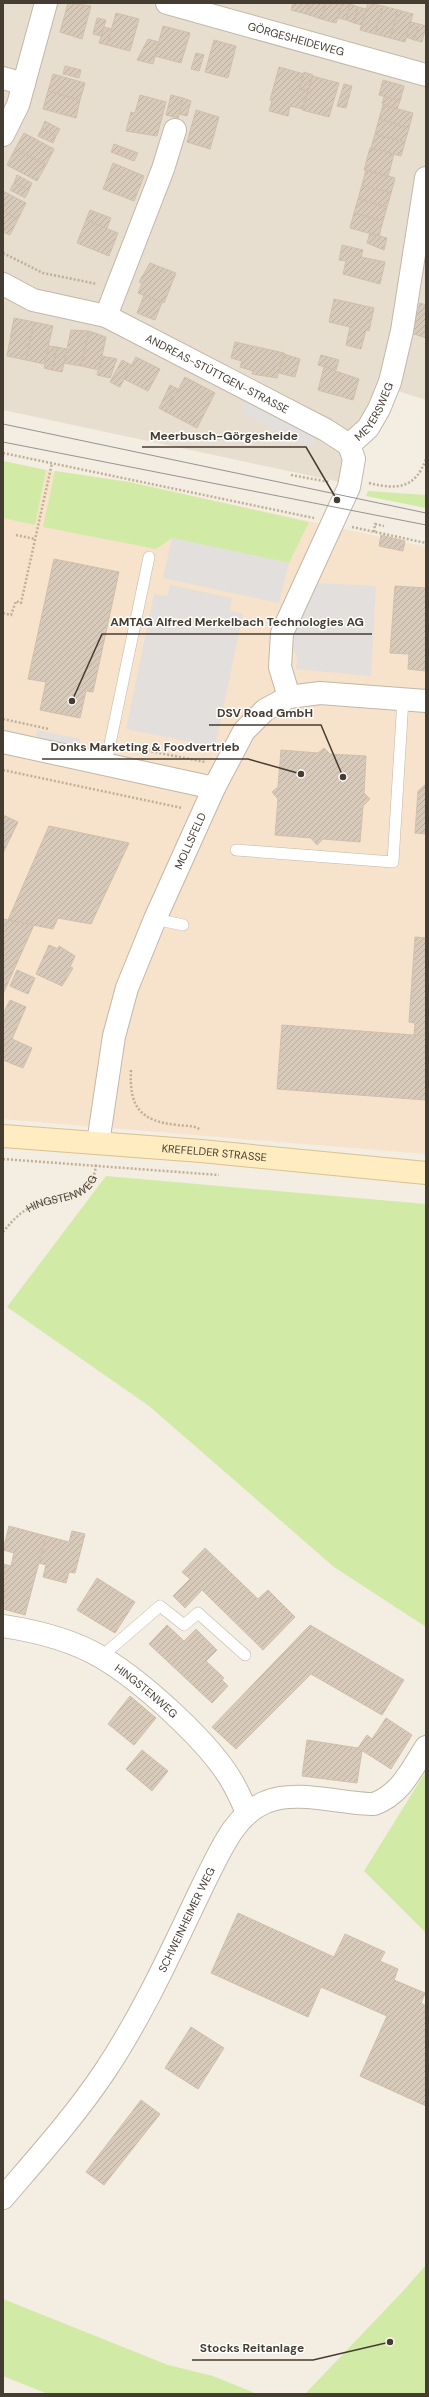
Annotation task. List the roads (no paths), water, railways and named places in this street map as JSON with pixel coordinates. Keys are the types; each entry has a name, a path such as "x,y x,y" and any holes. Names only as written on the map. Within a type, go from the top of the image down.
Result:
{"main road":[{"name":"KREFELDER STRASSE","path":"3,1136 201,1151 426,1173"}],"street":[{"path":"3,135 18,105 46,3"},
{"name":"GÖRGESHEIDEWEG","path":"166,3 426,75"},
{"path":"3,78 24,84"},
{"path":"98,314 163,170 175,130"},
{"name":"MEYERSWEG","path":"289,697 280,667 286,646 282,633 301,602 332,522 350,482 354,459 349,445 368,428 379,409 390,382 403,324 426,178"},
{"name":"ANDREAS-STÜTTGEN-STRASSE","path":"3,284 33,300 98,314 326,430 349,445"},
{"name":"MOLLSFELD","path":"98,1143 114,1036 127,988 155,918 214,788 244,731 265,710 289,697 320,693 426,701"},
{"path":"3,742 106,763 214,788"},
{"name":"HINGSTENWEG","path":"3,1626 28,1630 72,1644 101,1657 143,1687 175,1715 211,1754 234,1784 247,1813"},
{"name":"SCHWEINHEIMER WEG","path":"3,2198 66,2124 105,2071 137,2019 225,1842 247,1813 267,1801 287,1797 374,1804 388,1799 400,1788 426,1747"}],"lane":[{"path":"106,763 148,557"},
{"path":"236,850 393,862 403,699"},
{"path":"155,918 183,925"},
{"path":"101,1657 160,1606 184,1625 198,1613 246,1654"}],"tram line":[{"path":"3,424 426,513"},
{"path":"3,442 426,525"}],"place":[{"name":"Meerbusch-Görgesheide","path":"337,500"},
{"name":"AMTAG Alfred Merkelbach Technologies AG","path":"72,701"},
{"name":"Donks Marketing & Foodvertrieb","path":"301,774"},
{"name":"DSV Road GmbH","path":"343,777"},
{"name":"Stocks Reitanlage","path":"390,2342"}]}
